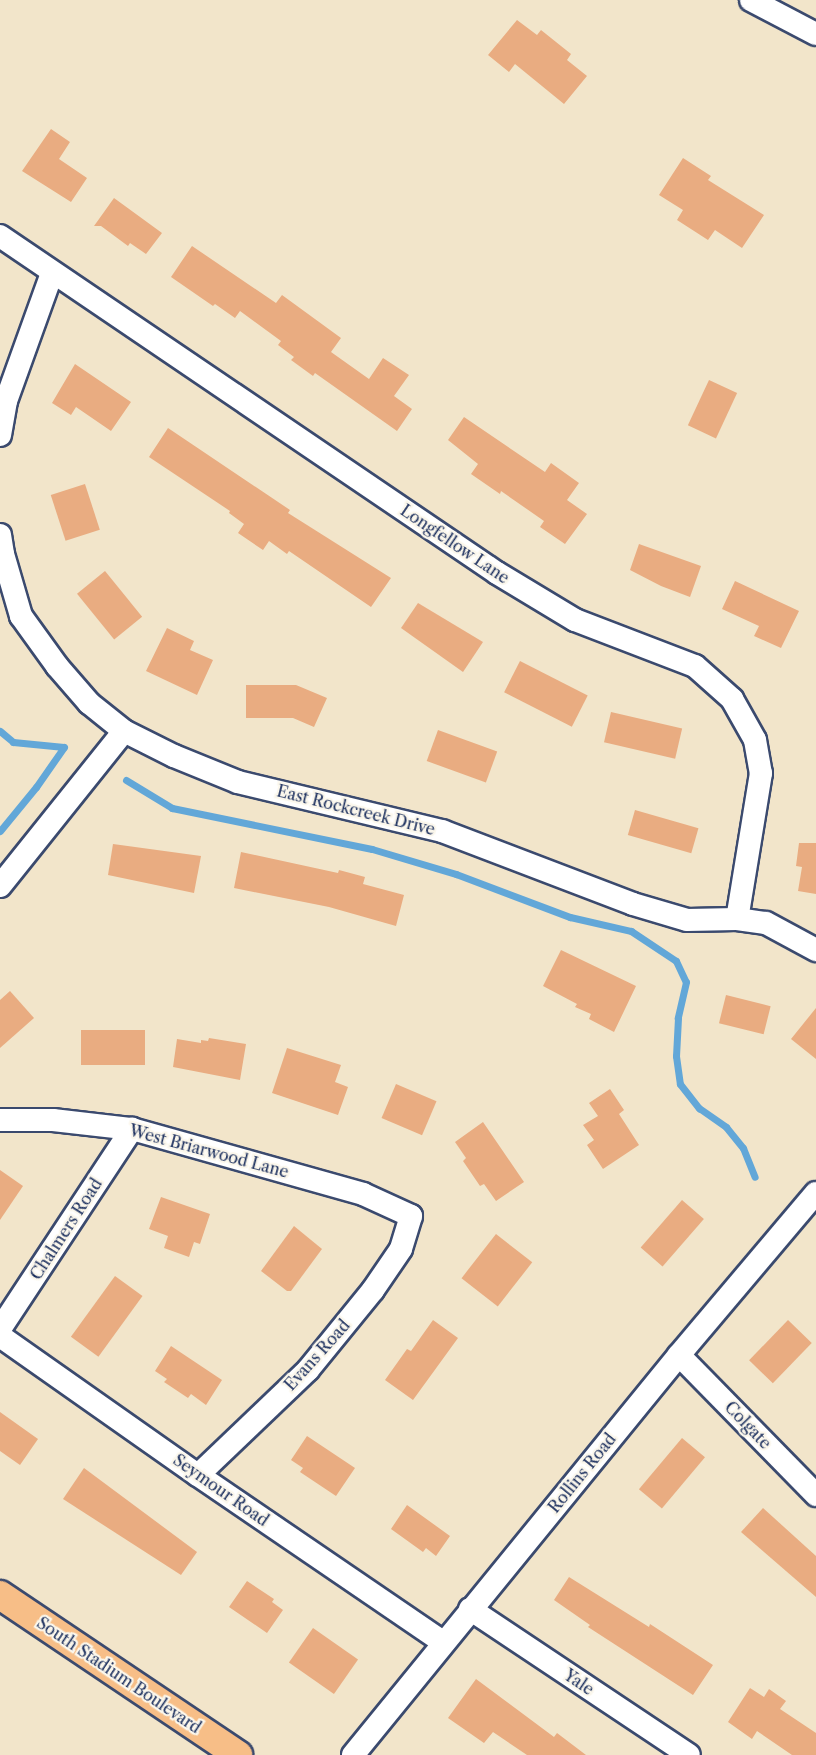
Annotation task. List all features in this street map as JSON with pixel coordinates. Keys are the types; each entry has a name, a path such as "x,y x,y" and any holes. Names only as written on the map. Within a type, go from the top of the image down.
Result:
{"main road":[{"name":"South Stadium Boulevard","path":"0,1595 238,1755"}],"street":[{"path":"751,0 816,34"},
{"name":"Longfellow Lane","path":"0,236 497,573 575,620 695,666 732,699 755,740 761,773 737,919"},
{"path":"0,435 6,401 52,273"},
{"name":"East Rockcreek Drive","path":"0,535 3,554 21,616 57,666 89,703 124,731 174,756 238,782 442,831 633,904 687,920 737,919 766,923 816,950"},
{"path":"0,886 124,731"},
{"name":"West Briarwood Lane","path":"0,1120 53,1120 132,1129 363,1194 411,1216"},
{"name":"Chalmers Road","path":"0,1329 132,1129"},
{"name":"Rollins Road","path":"352,1755 470,1609 816,1193"},
{"name":"Evans Road","path":"198,1475 315,1361 373,1290 401,1249 411,1216"},
{"name":"Seymour Road","path":"0,1336 198,1475 443,1642"},
{"name":"Colgate","path":"680,1355 816,1495"},
{"name":"Yale","path":"470,1609 689,1755"}],"building":[{"path":"517,20 537,35 541,30 571,54 567,60 587,76 564,104 515,64 509,72 488,55"},
{"path":"51,129 70,142 59,159 87,178 71,202 22,171"},
{"path":"683,158 711,176 708,180 764,215 742,248 715,230 708,240 677,220 683,210 659,195"},
{"path":"114,198 162,233 146,254 130,243 128,246 101,226 94,226"},
{"path":"192,246 276,303 282,295 341,338 331,352 369,379 383,358 409,375 394,396 412,409 397,431 315,373 313,376 291,360 294,357 278,345 281,341 240,311 235,318 171,277"},
{"path":"75,364 131,402 111,431 76,407 71,415 52,403"},
{"path":"709,380 737,393 716,438 688,425"},
{"path":"464,417 545,472 551,463 579,483 567,500 587,514 565,544 540,527 544,521 501,491 500,494 471,474 478,464 448,440"},
{"path":"168,428 290,510 288,513 391,578 371,607 289,551 287,554 269,541 263,550 238,533 244,524 229,513 230,511 149,457"},
{"path":"85,484 100,530 66,541 51,495"},
{"path":"639,544 701,566 690,597 661,586 630,570"},
{"path":"105,571 142,617 114,640 77,594"},
{"path":"735,581 799,611 781,648 754,636 759,626 722,609"},
{"path":"418,603 483,642 463,672 401,628"},
{"path":"167,628 194,641 190,650 213,660 197,695 146,671"},
{"path":"520,661 588,696 572,727 504,692"},
{"path":"246,685 296,685 327,698 314,727 293,718 246,718"},
{"path":"611,712 682,728 675,759 604,742"},
{"path":"438,730 497,752 486,783 427,761"},
{"path":"635,810 698,828 691,853 628,835"},
{"path":"799,843 816,843 816,894 798,891 802,867 796,866"},
{"path":"113,844 201,856 194,893 108,875"},
{"path":"241,852 338,873 339,870 365,877 363,884 404,895 396,926 329,907 234,888"},
{"path":"561,950 636,986 614,1032 589,1019 591,1014 575,1007 577,1004 543,986"},
{"path":"10,991 34,1018 0,1048 0,1000"},
{"path":"726,995 771,1006 764,1034 719,1023"},
{"path":"816,1008 816,1059 791,1039"},
{"path":"81,1030 145,1030 145,1065 81,1065"},
{"path":"209,1038 246,1044 240,1080 173,1067 177,1039 201,1043 201,1040 208,1041"},
{"path":"287,1048 341,1065 335,1082 348,1087 338,1115 272,1093"},
{"path":"396,1084 437,1101 422,1135 382,1118"},
{"path":"610,1089 624,1110 619,1114 639,1145 603,1169 587,1145 594,1140 583,1125 598,1116 589,1103"},
{"path":"483,1122 524,1182 496,1201 484,1184 480,1186 463,1161 466,1158 455,1142"},
{"path":"0,1170 23,1186 0,1220"},
{"path":"161,1197 210,1214 200,1244 194,1242 189,1257 164,1248 168,1236 149,1229"},
{"path":"682,1200 704,1219 663,1267 641,1248"},
{"path":"294,1226 322,1249 291,1291 287,1291 261,1271"},
{"path":"496,1234 532,1262 498,1306 462,1278"},
{"path":"115,1276 143,1296 98,1357 71,1337"},
{"path":"433,1320 458,1338 413,1400 385,1380 407,1349 411,1351"},
{"path":"788,1320 812,1343 773,1383 749,1360"},
{"path":"171,1346 222,1380 206,1405 191,1394 188,1398 164,1382 167,1379 155,1371"},
{"path":"0,1412 38,1439 20,1465 0,1451"},
{"path":"307,1436 355,1468 336,1496 300,1472 303,1468 291,1460"},
{"path":"682,1438 705,1457 662,1509 639,1489"},
{"path":"84,1468 197,1552 181,1575 63,1499"},
{"path":"407,1505 450,1536 436,1556 426,1548 423,1552 391,1529"},
{"path":"763,1508 816,1556 816,1597 741,1532"},
{"path":"569,1577 649,1627 650,1624 713,1665 693,1695 588,1627 590,1625 554,1600"},
{"path":"247,1581 274,1599 272,1602 283,1610 267,1633 229,1607"},
{"path":"313,1628 358,1660 334,1694 289,1662"},
{"path":"476,1679 554,1737 557,1733 586,1755 527,1755 493,1732 484,1743 448,1718"},
{"path":"750,1688 764,1697 769,1689 786,1701 780,1709 816,1733 816,1755 792,1755 757,1731 752,1739 728,1722"}],"waterway":[{"path":"0,731 13,742 64,747 36,787 0,831"},
{"path":"126,780 172,808 372,849 456,874 570,917 631,931 676,961 686,982 678,1018 676,1056 680,1084 699,1108 726,1127 743,1148 755,1177"}]}
